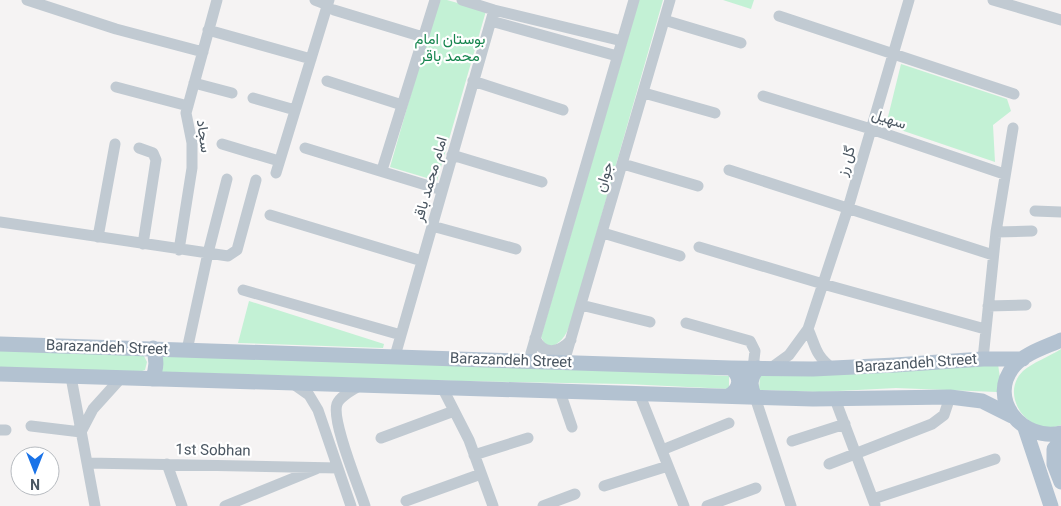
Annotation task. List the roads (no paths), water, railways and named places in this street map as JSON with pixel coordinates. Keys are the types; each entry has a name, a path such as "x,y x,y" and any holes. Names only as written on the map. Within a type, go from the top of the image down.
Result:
{"main road":[{"path":"1012,416 1005,399 1006,381 1015,365 1061,340"},
{"name":"Barazandeh Street","path":"0,344 731,368 832,368 983,359 1023,359"},
{"path":"152,379 156,369 156,358 153,348"},
{"path":"729,396 735,392 739,379 736,372 731,368"},
{"path":"755,397 751,378 761,368"},
{"name":"Barazandeh Street","path":"0,374 836,399 950,397 982,401 1012,416 1025,428"},
{"path":"1025,428 1049,434 1061,433"},
{"path":"1025,428 1051,506"},
{"path":"1061,441 1054,449 1054,464 1061,482"}],"street":[{"path":"27,0 116,29 203,52"},
{"name":"سجاد","path":"179,250 192,168 192,143 186,113 216,0"},
{"path":"315,0 423,37"},
{"path":"382,170 435,0"},
{"path":"462,0 492,15 617,56"},
{"name":"جوان","path":"529,360 634,0"},
{"name":"جوان","path":"564,362 670,0"},
{"name":"گل رز","path":"761,368 789,355 808,329 848,208 910,0"},
{"path":"992,0 1061,20"},
{"path":"276,173 311,59 330,5"},
{"path":"492,15 622,41"},
{"name":"امام محمد باقر","path":"395,356 492,15"},
{"path":"780,16 1014,94"},
{"path":"664,20 741,42"},
{"path":"208,30 311,59"},
{"path":"327,81 402,105"},
{"path":"473,81 563,110"},
{"path":"194,83 232,94"},
{"path":"116,87 188,106"},
{"path":"644,93 715,113"},
{"name":"سهیل","path":"763,96 871,129 1004,174"},
{"path":"252,98 295,110"},
{"path":"983,359 993,255 1012,128"},
{"path":"98,237 114,144"},
{"path":"222,144 280,161"},
{"path":"139,148 154,153 156,160 143,244"},
{"path":"305,148 382,170 442,190"},
{"path":"452,155 542,182"},
{"path":"623,164 698,186"},
{"path":"729,170 993,255"},
{"path":"187,350 208,253 227,179"},
{"path":"0,222 228,256 237,250 256,180"},
{"path":"1036,211 1061,212"},
{"path":"270,215 422,261"},
{"path":"432,226 516,249"},
{"path":"996,232 1032,231"},
{"path":"603,233 680,256"},
{"path":"699,247 985,329"},
{"path":"243,290 401,336"},
{"path":"581,305 650,322"},
{"path":"988,306 1026,306"},
{"path":"686,323 750,341 761,368"},
{"path":"808,329 822,360 832,368"},
{"path":"535,338 538,345 547,350 556,350 564,347 571,340"},
{"path":"71,377 95,506"},
{"path":"81,432 93,409 121,378"},
{"path":"292,383 309,395 320,414 351,506"},
{"path":"361,385 337,403 336,412 340,433 365,506"},
{"path":"442,387 474,455 493,506"},
{"path":"560,392 572,427"},
{"path":"639,393 684,506"},
{"path":"755,397 791,506"},
{"path":"829,464 932,424 944,414 950,397"},
{"path":"836,399 874,503 995,459"},
{"path":"320,414 321,409 327,406 336,412"},
{"path":"381,438 454,411"},
{"path":"662,450 729,423"},
{"path":"792,441 845,424"},
{"path":"31,426 81,432"},
{"path":"474,455 528,438"},
{"name":"1st Sobhan","path":"87,463 338,468"},
{"path":"167,464 182,506"},
{"path":"604,486 668,466"},
{"path":"225,506 321,468"},
{"path":"406,501 481,474"},
{"path":"707,506 756,488"},
{"path":"543,506 576,494"}],"park label":[{"name":"بوستان امام محمد باقر","path":"450,48"}]}
